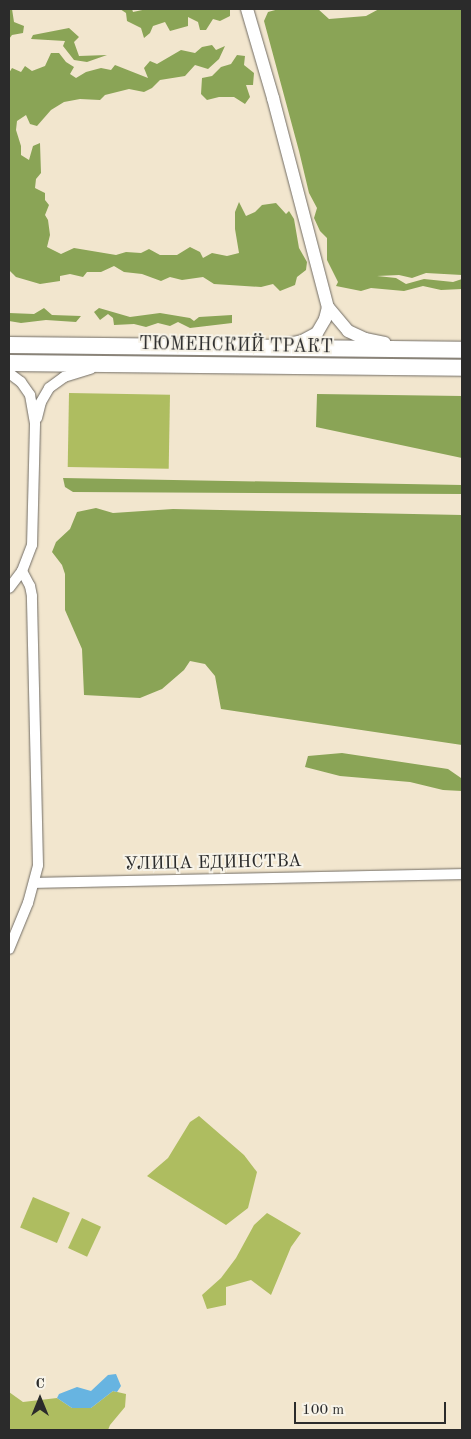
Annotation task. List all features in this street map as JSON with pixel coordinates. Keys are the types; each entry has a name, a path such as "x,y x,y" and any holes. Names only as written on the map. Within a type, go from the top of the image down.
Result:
{"main road":[{"name":"ТЮМЕНСКИЙ ТРАКТ","path":"9,345 462,350"},
{"name":"ТЮМЕНСКИЙ ТРАКТ","path":"9,363 462,368"}],"street":[{"path":"247,9 274,98 328,307 348,331 365,339 441,350"},
{"path":"263,348 294,343 310,338 322,327 328,307"},
{"path":"35,424 44,395 56,382 71,374 114,364"},
{"path":"9,374 21,382 30,395 35,424 34,529 32,545 22,571 9,588"},
{"path":"9,949 35,883 39,839 33,613 30,586 22,571"},
{"name":"УЛИЦА ЕДИНСТВА","path":"35,883 462,874"}],"green space":[{"path":"9,9 12,9 14,22 24,26 23,33 12,35 9,39"},
{"path":"120,9 132,9 133,12 147,9 230,9 230,16 220,21 213,19 206,30 200,30 198,22 188,17 188,26 170,31 165,22 153,26 150,33 144,38 141,28 127,21 126,13"},
{"path":"279,9 318,9 329,19 366,16 379,9 462,9 462,275 426,273 412,278 399,275 377,276 396,278 406,284 424,279 453,282 462,279 462,289 441,290 423,286 404,291 371,288 361,291 336,286 338,282 327,260 327,238 320,231 314,218 317,208 309,193 264,21 268,12"},
{"path":"69,28 79,37 74,42 79,56 107,55 87,62 74,60 63,46 65,41 31,39 33,35"},
{"path":"212,45 216,50 225,46 219,59 208,69 195,65 185,76 160,80 152,88 144,92 129,89 105,95 100,100 80,99 64,102 51,110 37,126 30,124 26,115 17,121 16,130 21,146 21,155 29,160 33,146 40,143 41,173 36,179 35,188 45,193 45,200 49,205 45,215 48,220 50,235 47,247 61,254 74,248 116,255 126,252 141,253 149,249 160,255 177,255 190,247 200,252 203,258 212,253 227,256 239,253 235,229 235,212 239,202 246,216 255,212 262,205 276,203 286,214 289,211 294,219 299,248 307,262 306,270 297,277 295,285 280,291 273,284 261,287 214,284 203,277 182,280 170,277 161,281 142,274 124,272 114,266 101,272 87,272 83,277 70,274 60,276 60,281 40,284 16,277 9,270 9,73 12,68 21,72 25,66 32,71 45,66 51,53 59,53 66,62 74,67 70,74 76,78 86,72 101,68 111,70 115,65 148,78 144,68 150,61 157,64 181,50 195,53 202,47"},
{"path":"237,55 245,56 244,65 254,73 253,85 246,85 250,97 245,104 234,97 219,97 207,100 201,94 202,78 212,76 221,67 231,64"},
{"path":"44,308 52,315 81,316 76,322 46,320 21,323 9,321 9,313 34,314"},
{"path":"99,308 130,317 160,313 190,318 194,321 199,317 232,315 232,323 190,328 178,322 170,326 158,323 146,327 134,324 114,325 113,318 108,314 100,320 94,312"},
{"path":"69,393 170,395 169,469 68,467"},
{"path":"317,394 462,396 462,458 316,427"},
{"path":"63,478 462,485 462,494 73,492 65,487"},
{"path":"96,508 113,513 173,509 462,515 462,745 221,709 215,676 205,664 190,661 184,670 162,689 140,698 84,695 82,649 65,610 65,574 62,565 52,552 56,542 70,529 77,512"},
{"path":"342,753 448,769 461,778 462,791 443,790 410,782 340,776 305,767 308,756"},
{"path":"199,1116 244,1155 257,1172 248,1208 226,1225 147,1176 168,1158 190,1122"},
{"path":"33,1197 70,1213 57,1243 20,1227"},
{"path":"267,1213 301,1233 291,1247 271,1295 251,1280 226,1287 226,1305 207,1309 202,1295 221,1278 236,1258 254,1225"},
{"path":"82,1218 101,1227 87,1257 68,1248"},
{"path":"113,1391 126,1394 125,1407 108,1430 9,1430 9,1392 23,1402 57,1398 72,1408 91,1408"}],"water":[{"path":"116,1374 121,1386 117,1392 113,1391 91,1408 72,1408 57,1398 59,1394 77,1387 91,1391 108,1375"}]}
